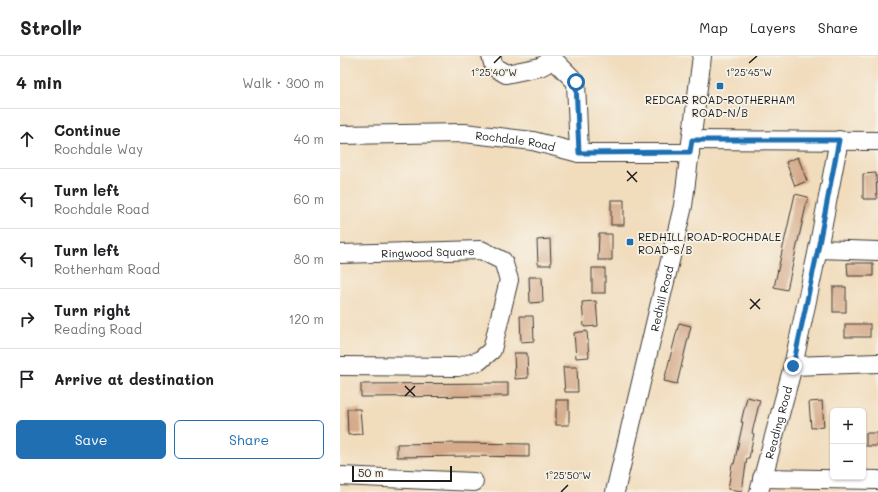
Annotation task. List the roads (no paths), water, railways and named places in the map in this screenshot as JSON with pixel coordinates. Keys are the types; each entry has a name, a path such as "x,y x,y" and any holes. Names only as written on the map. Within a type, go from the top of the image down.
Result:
{"street":[{"path":"491,56 494,67 506,74 540,67 552,58 576,82 579,153"},
{"name":"Redhill Road","path":"615,492 683,206 702,56"},
{"name":"Rochdale Road","path":"340,135 464,133 533,141 579,153 691,146 839,140 878,141"},
{"name":"Reading Road","path":"760,485 793,366 839,140"},
{"path":"818,249 878,251"},
{"name":"Ringwood Square","path":"340,254 481,250 503,261 509,280 492,350 479,361 458,367 340,366"},
{"path":"793,366 878,363"},
{"path":"340,476 474,482"},
{"path":"760,485 878,480"}],"place":[{"name":"REDCAR ROAD-ROTHERHAM ROAD-N/B","path":"720,86"},
{"name":"REDHILL ROAD-ROCHDALE ROAD-S/B","path":"630,242"}]}
